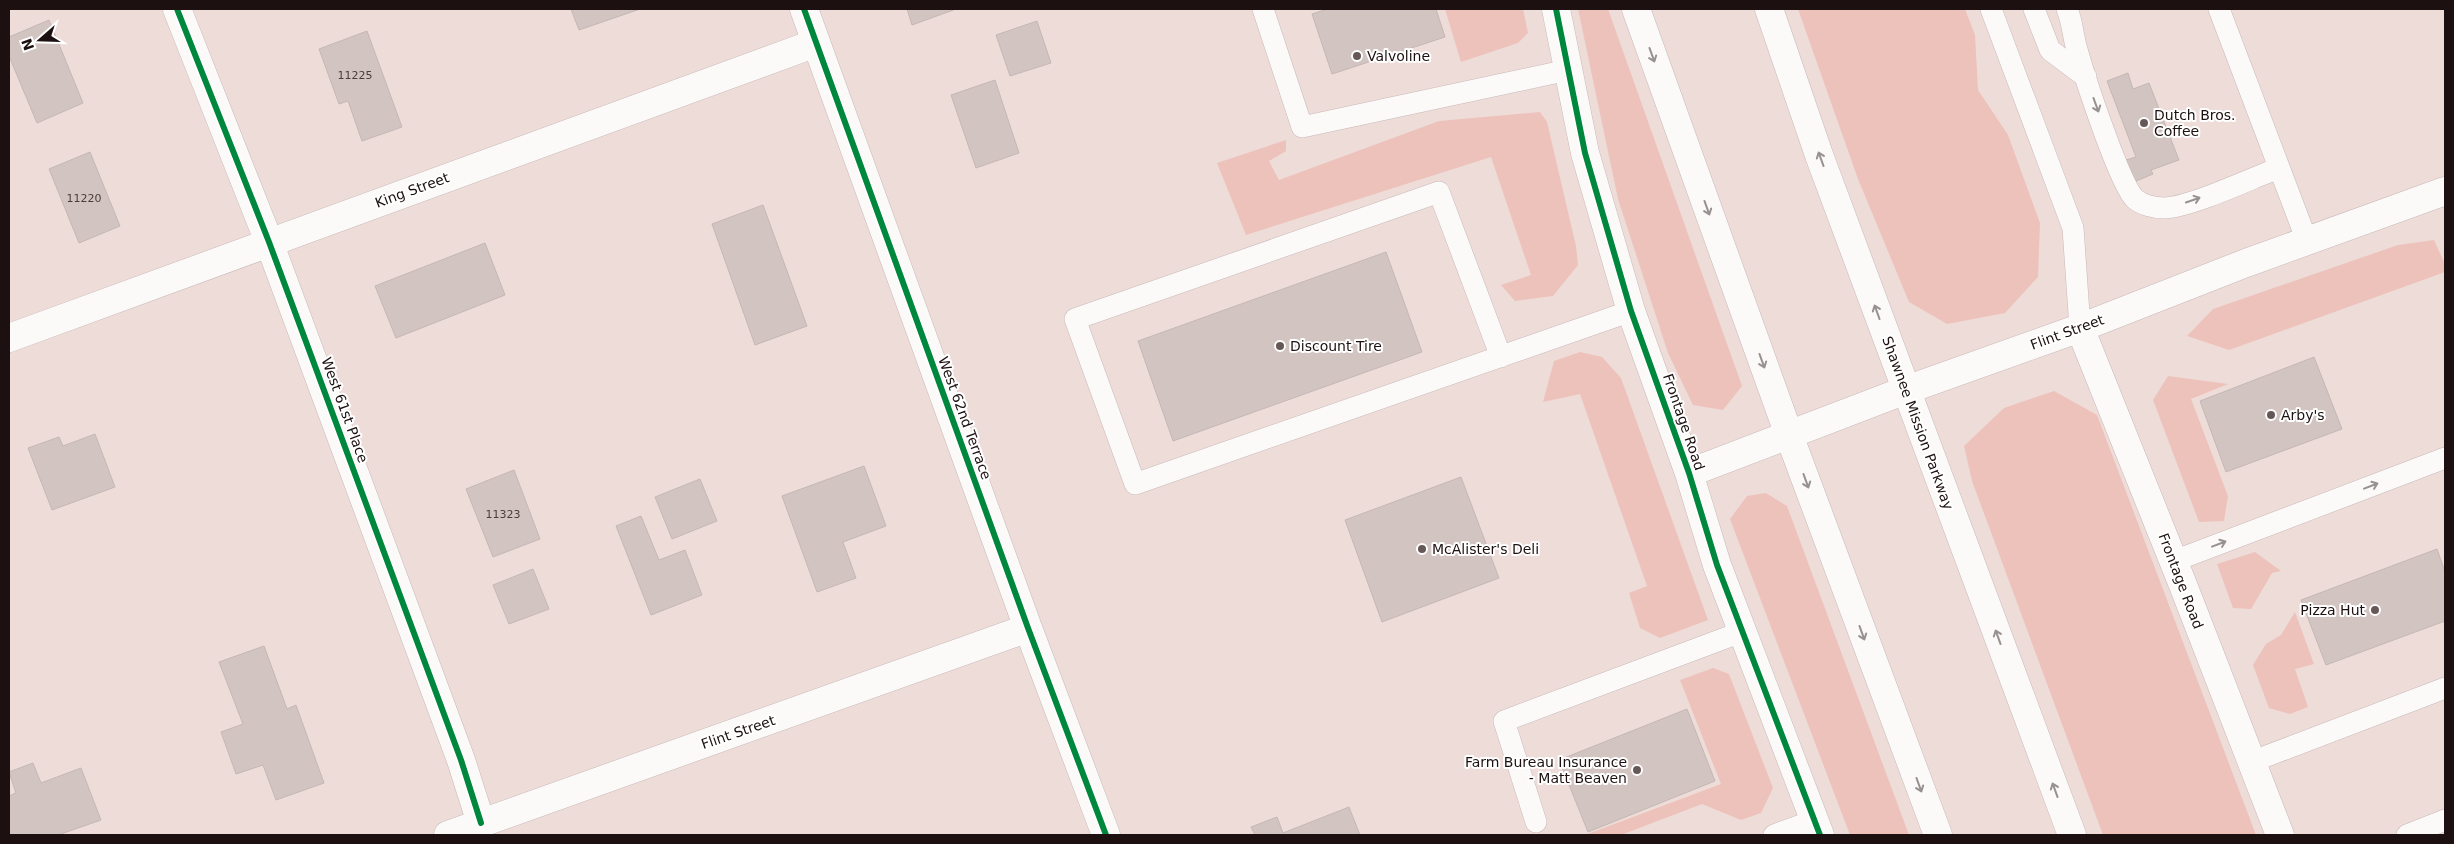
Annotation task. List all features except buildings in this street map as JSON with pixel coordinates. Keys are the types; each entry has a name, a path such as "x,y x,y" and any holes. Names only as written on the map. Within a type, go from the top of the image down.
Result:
{"main road":[{"name":"West 61st Place","path":"177,9 269,242 461,760 481,823"},
{"name":"West 62nd Terrace","path":"804,9 1028,628 1106,835"},
{"name":"Frontage Road","path":"1556,9 1585,153 1631,311 1689,473 1717,565 1744,631 1818,828"},
{"path":"1636,9 1789,435 1938,835"},
{"name":"Shawnee Mission Parkway","path":"1769,9 1819,155 2072,835"},
{"name":"King Street","path":"9,338 816,43"},
{"name":"Flint Street","path":"1689,473 1906,390 2080,328 2307,241 2445,191"},
{"name":"Frontage Road","path":"2080,328 2174,561 2280,835"},
{"name":"Flint Street","path":"448,835 1028,628"}],"lane":[{"path":"1263,9 1302,127 1568,70"},
{"path":"1991,9 2073,228 2080,328"},
{"path":"2034,9 2050,50 2086,77"},
{"path":"2067,9 2077,52 2127,188 2135,198 2146,206 2164,208 2190,202 2279,168"},
{"path":"2220,9 2307,241"},
{"path":"1501,357 1439,192 1075,319 1135,484 1501,357 1631,311"},
{"path":"2174,561 2445,458"},
{"path":"1536,822 1504,721 1744,631"},
{"path":"2251,762 2445,688"},
{"path":"2407,835 2445,820"},
{"path":"1774,835 1818,828"}],"shaded area":[{"path":"1445,9 1523,9 1528,33 1518,43 1461,62"},
{"path":"1578,9 1608,9 1742,386 1723,410 1693,405 1668,353 1618,199"},
{"path":"1798,9 1965,9 1975,35 1978,90 2008,135 2040,223 2038,277 2005,313 1947,324 1909,302 1858,179"},
{"path":"1540,112 1547,122 1576,246 1578,265 1553,296 1515,301 1501,285 1531,275 1491,157 1246,235 1217,163 1286,140 1286,151 1269,161 1279,180 1439,121"},
{"path":"2434,240 2445,264 2445,272 2229,350 2187,336 2213,309 2398,245"},
{"path":"1580,352 1602,357 1621,378 1708,620 1660,638 1640,628 1629,593 1647,586 1580,394 1543,402 1554,361"},
{"path":"2168,376 2228,384 2191,399 2228,496 2224,521 2199,522 2153,400"},
{"path":"2054,391 2097,415 2256,835 2103,835 1972,481 1964,446 2004,408"},
{"path":"1766,493 1787,506 1909,835 1850,835 1730,519 1747,496"},
{"path":"2255,552 2281,571 2272,573 2251,609 2233,608 2217,564"},
{"path":"2295,612 2314,664 2295,669 2308,707 2290,714 2269,708 2253,665 2266,644 2281,635"},
{"path":"1713,668 1729,674 1773,788 1761,813 1741,820 1702,804 1621,835 1585,835 1721,784 1680,680"}],"cycle path":[{"path":"177,9 269,242 461,760 481,823"},
{"path":"804,9 1028,628 1106,835"},
{"path":"1556,9 1585,153 1631,311 1689,473 1717,565 1820,835"}],"place":[{"name":"Valvoline","path":"1357,56"},
{"name":"Dutch Bros. Coffee","path":"2144,123"},
{"name":"Discount Tire","path":"1280,346"},
{"name":"Arby's","path":"2271,415"},
{"name":"McAlister's Deli","path":"1422,549"},
{"name":"Pizza Hut","path":"2375,610"},
{"name":"Farm Bureau Insurance - Matt Beaven","path":"1637,770"}]}
